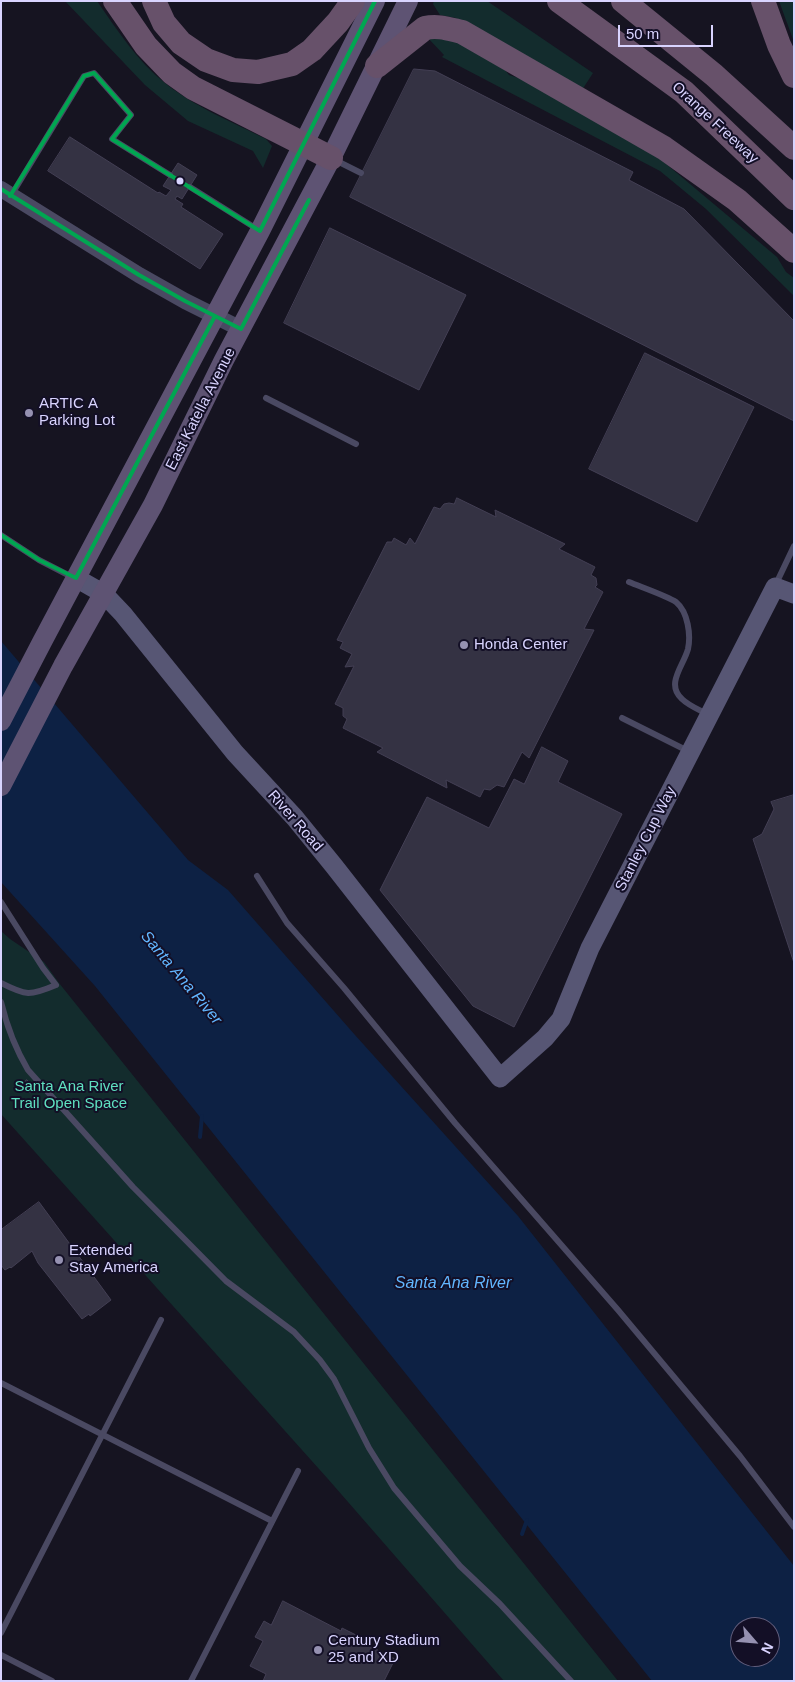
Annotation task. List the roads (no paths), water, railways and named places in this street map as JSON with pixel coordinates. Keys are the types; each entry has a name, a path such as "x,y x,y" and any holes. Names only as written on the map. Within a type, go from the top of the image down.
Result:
{"highway":[{"path":"115,1 146,46 172,72 194,88 331,158"},
{"path":"154,1 164,23 181,44 206,60 234,70 258,72 292,64 312,50 338,22 353,1"},
{"path":"548,1 579,16"},
{"name":"Orange Freeway","path":"558,1 684,92 794,198"},
{"path":"623,1 714,75 794,148"},
{"path":"763,1 794,76"},
{"path":"377,66 425,28 433,26 443,27 462,32 664,148 737,200 794,251"}],"main road":[{"name":"East Katella Avenue","path":"1,721 260,231 375,1"},
{"name":"East Katella Avenue","path":"1,786 63,666 152,505 241,329 331,158 408,1"},
{"name":"River Road","path":"76,578 104,594 123,614 235,753 295,818 329,859 500,1078"},
{"path":"774,587 794,594"},
{"name":"Stanley Cup Way","path":"500,1078 545,1038 561,1019 590,948 774,587"}],"street":[{"path":"6,192 185,302 241,329"}],"lane":[{"path":"6,192 84,76 94,73 132,115 112,140 170,175"},
{"path":"331,158 361,173"},
{"path":"190,187 260,231"},
{"path":"266,398 356,444"},
{"path":"1,535 39,560 76,578"},
{"path":"774,587 794,546"},
{"path":"629,582 676,603 686,617 688,649 675,678 676,689 681,699 709,715"},
{"path":"622,718 691,752"},
{"path":"257,876 287,923 344,988 455,1123 618,1310 734,1449 794,1527"},
{"path":"1,902 56,985 37,993 30,993 20,992 1,983"},
{"path":"1,1002 15,1048 28,1070 133,1188 226,1280 294,1332 320,1360 334,1379 370,1448 394,1488 460,1566 500,1604 571,1681"},
{"path":"1,1633 161,1320"},
{"path":"1,1383 272,1521"},
{"path":"192,1681 298,1471"},
{"path":"1,1655 52,1681"}],"water":[{"name":"Santa Ana River","path":"1,641 188,860 228,890 518,1216 794,1566 794,1681 652,1681 95,986 1,882"}],"waterway":[{"path":"200,1137 202,1116"},
{"path":"522,1534 527,1520"}],"place":[{"name":"ARTIC A Parking Lot","path":"29,413"},
{"name":"Honda Center","path":"464,645"},
{"name":"Extended Stay America","path":"59,1260"},
{"name":"Century Stadium 25 and XD","path":"318,1650"}],"park label":[{"name":"Santa Ana River Trail Open Space","path":"69,1096"}]}
